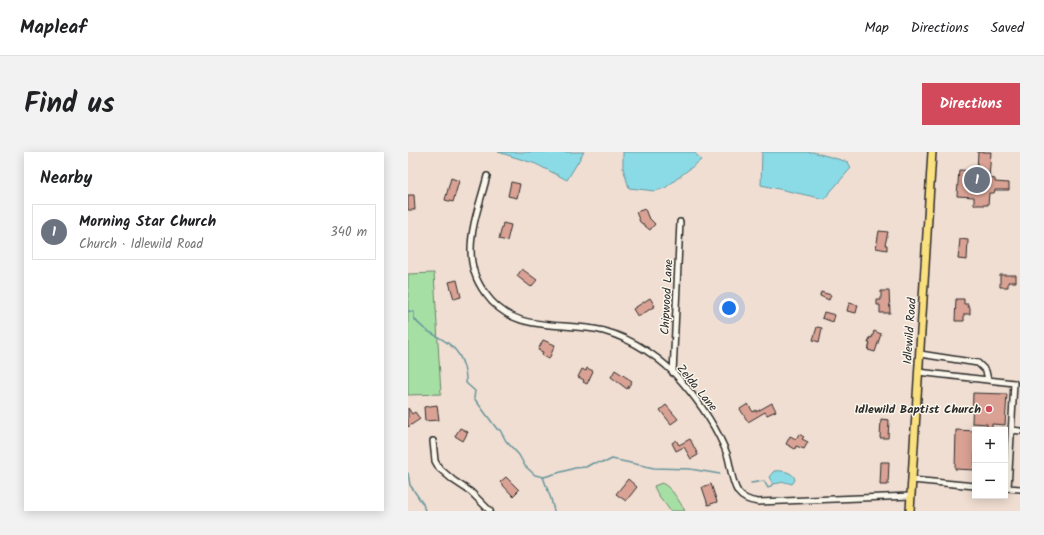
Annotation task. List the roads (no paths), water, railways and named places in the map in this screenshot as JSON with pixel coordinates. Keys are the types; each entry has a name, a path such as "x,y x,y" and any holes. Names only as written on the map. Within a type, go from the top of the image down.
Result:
{"main road":[{"name":"Idlewild Road","path":"910,511 932,152"}],"street":[{"name":"Zelda Lane","path":"487,176 475,223 471,250 474,272 480,284 494,304 509,315 529,323 586,328 614,334 640,347 657,358 682,382 708,416 727,453 736,489 745,499 758,502 911,496"},
{"name":"Chipwood Lane","path":"673,373 680,222"},
{"path":"920,354 978,363 986,371 988,380"},
{"path":"918,372 1017,383 1008,469"},
{"path":"1012,430 1020,431"},
{"path":"433,441 435,461 439,468 471,492 490,511"},
{"path":"912,480 972,486"},
{"path":"1008,488 1020,488"}],"water":[{"path":"498,152 584,152 567,180 536,164"},
{"path":"623,152 694,152 701,160 665,188 655,191 629,188 623,168"},
{"path":"762,152 813,152 848,162 851,168 824,199 761,185"},
{"path":"774,471 790,473 795,480 792,484 785,482 773,484 769,477"}],"waterway":[{"path":"408,311 414,312 414,318 419,325 447,342 459,355 465,371 466,383 475,391 474,398 497,429 500,430 506,441 519,455 525,466 535,475 544,477 575,468 586,467 593,463 606,462 612,459 654,468 690,469 720,474"},
{"path":"408,473 410,485 423,504 425,511"},
{"path":"543,477 554,511"},
{"path":"751,483 764,481 768,488 773,484"}],"place":[{"name":"Morning Star Church","path":"977,180"},
{"name":"Idlewild Baptist Church","path":"989,409"}]}
